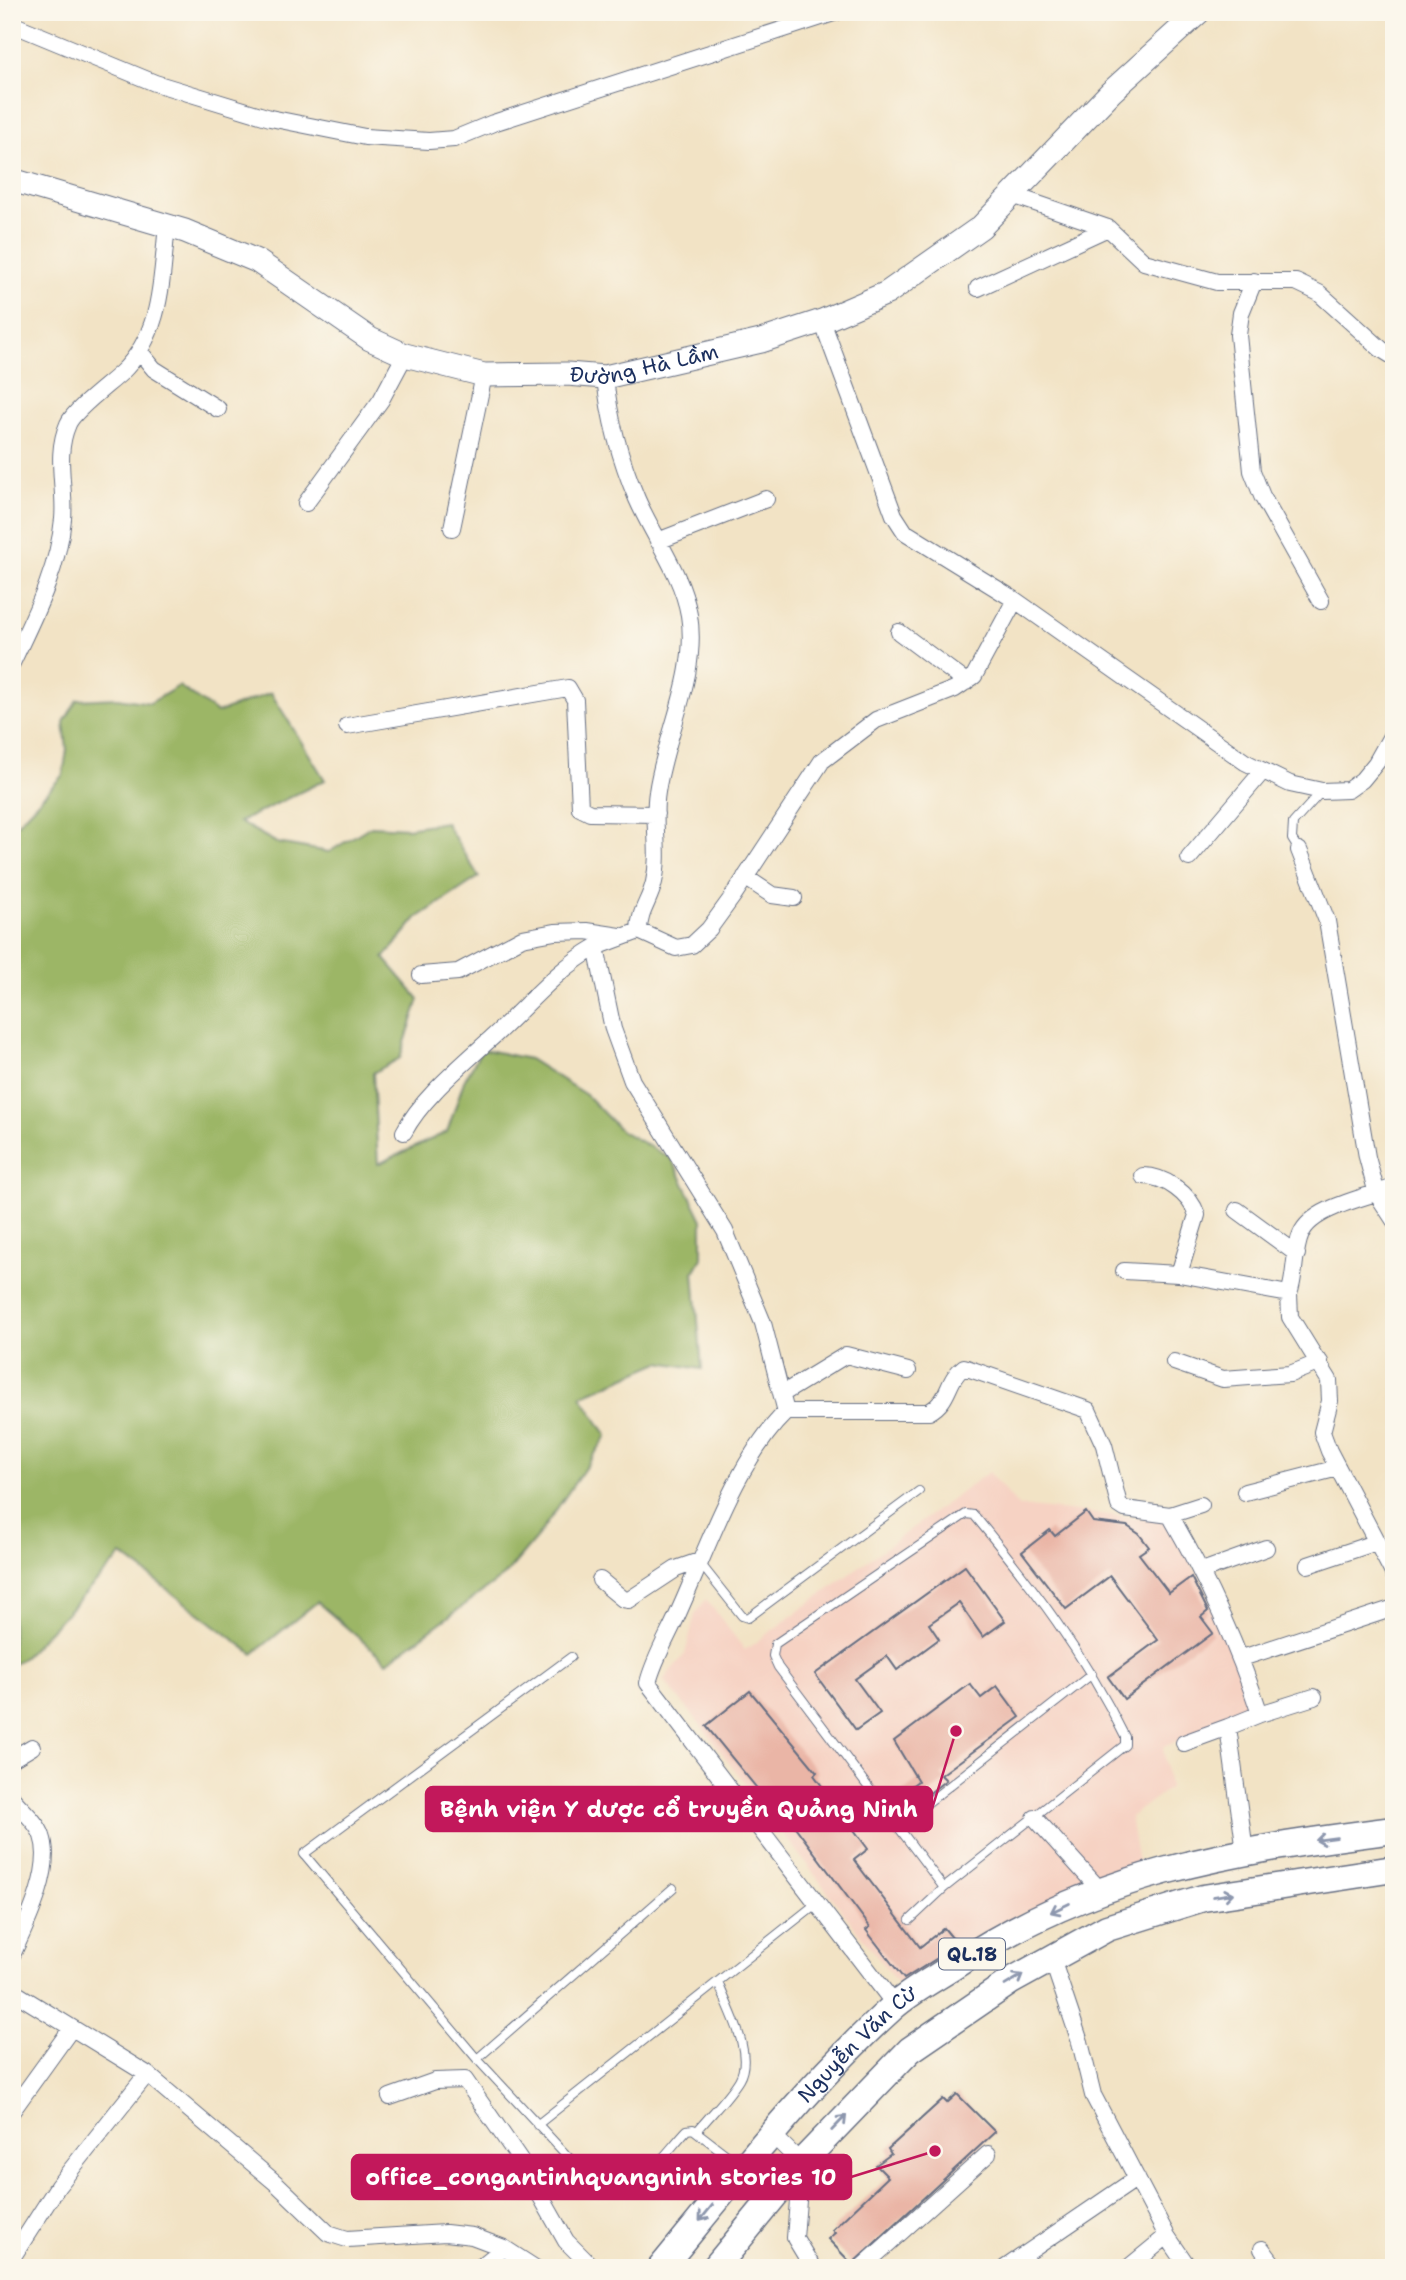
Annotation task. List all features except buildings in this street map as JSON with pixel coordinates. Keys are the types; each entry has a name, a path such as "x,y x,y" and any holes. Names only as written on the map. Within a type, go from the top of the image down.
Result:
{"main road":[{"name":"Đường Hà Lầm","path":"12,180 167,225 257,261 370,339 405,355 484,375 567,373 605,377 761,341 822,321 887,293 981,227 1111,92 1199,12"},
{"name":"Nguyễn Văn Cừ","path":"661,2268 833,2065 895,2005 995,1938 1101,1891 1165,1868 1245,1851 1394,1830"},
{"name":"Nguyễn Văn Cừ","path":"715,2268 801,2163 910,2050 1011,1981 1107,1928 1203,1898 1394,1869"}],"street":[{"path":"12,24 155,83 220,104 270,118 365,137 429,141 454,139 493,123 837,12"},
{"path":"1012,195 1108,228 1144,262 1217,282 1296,282 1319,293 1381,349 1394,357"},
{"path":"12,663 49,586 63,517 60,472 62,447 69,422 141,352 151,334 167,225"},
{"path":"978,288 1108,228"},
{"path":"1254,281 1241,313 1238,335 1252,471 1262,496 1321,601"},
{"path":"822,321 894,515 905,533 1015,600 1262,772 1322,791 1348,790 1362,780 1376,763 1394,731"},
{"path":"141,352 154,369 218,409"},
{"path":"306,503 381,400 405,355"},
{"path":"452,528 484,375"},
{"path":"605,377 608,403 625,465 682,589 689,617 690,647 657,791 658,858 651,895 639,915 639,931"},
{"path":"658,541 765,499"},
{"path":"404,1132 414,1114 571,961 620,936 639,931 676,948 692,945 709,929 822,761 876,719 967,682 992,649 1015,600"},
{"path":"899,632 967,682"},
{"path":"347,726 568,688 575,700 580,808 590,814 656,814"},
{"path":"1188,858 1262,772"},
{"path":"1299,850 1327,921 1367,1157 1377,1194 1394,1220"},
{"path":"745,877 772,895 794,898"},
{"path":"421,975 458,972 522,938 555,932 587,931 620,936"},
{"path":"596,947 613,1029 632,1081 725,1231 763,1323 786,1412"},
{"path":"1143,1176 1158,1176 1174,1186 1194,1207 1197,1215 1179,1274"},
{"path":"1394,1187 1347,1203 1313,1219 1301,1232 1289,1294 1290,1317 1329,1380 1330,1401 1322,1432 1394,1575"},
{"path":"1237,1210 1297,1254"},
{"path":"1124,1271 1179,1274 1289,1294"},
{"path":"782,1394 846,1355 908,1371"},
{"path":"1174,1362 1223,1379 1290,1374 1320,1362"},
{"path":"895,2005 648,1682 699,1561 764,1438 786,1412 929,1412 943,1403 957,1372 964,1367 1088,1410 1104,1445 1119,1505 1170,1516 1200,1505"},
{"path":"1245,1492 1338,1468"},
{"path":"1170,1516 1202,1571 1242,1658 1260,1714"},
{"path":"1308,1565 1377,1542"},
{"path":"1202,1571 1266,1548"},
{"path":"600,1580 623,1599 629,1600 676,1569 699,1561"},
{"path":"1242,1658 1394,1608"},
{"path":"1184,1743 1314,1697"},
{"path":"1227,1727 1245,1851"},
{"path":"12,1759 32,1747"},
{"path":"12,1798 42,1834 43,1844 40,1892 18,1929 12,1955"},
{"path":"1035,1818 1101,1891"},
{"path":"1052,1959 1077,2031 1093,2095 1167,2236 1189,2268"},
{"path":"12,1991 147,2074 276,2184 328,2233 347,2239 446,2233 472,2235 504,2248 535,2268"},
{"path":"12,2111 71,2029"},
{"path":"19,2268 12,2260 58,2186 147,2074"},
{"path":"390,2097 435,2081 465,2080 519,2158 566,2241 593,2268"},
{"path":"773,2135 801,2163 795,2238 813,2268"},
{"path":"861,2268 988,2154"},
{"path":"1005,2268 1137,2178"},
{"path":"1128,2268 1167,2236"},
{"path":"480,2268 504,2248"},
{"path":"1262,2249 1276,2268"}],"lane":[{"path":"1299,850 1292,839 1293,823 1322,791"},
{"path":"699,1561 742,1616 748,1618 919,1491"},
{"path":"910,1920 944,1888 1125,1745 1125,1737 1092,1674 1041,1596 974,1515 966,1514 775,1644 773,1656 778,1667 944,1888"},
{"path":"571,1657 304,1854 477,2059 598,2189 617,2192 633,2186 687,2130 698,2130 743,2168"},
{"path":"898,1826 1092,1674"},
{"path":"477,2059 673,1888"},
{"path":"537,2125 817,1903"},
{"path":"698,2130 740,2078 744,2065 742,2047 718,1982"}],"shaded area":[{"path":"989,1472 1018,1506 1168,1521 1197,1573 1256,1712 1163,1747 1169,1788 1130,1817 1138,1862 1004,1922 903,1991 693,1715 663,1680 685,1654 695,1614 706,1599 745,1650"}],"green space":[{"path":"179,686 217,713 271,693 325,780 239,822 277,843 329,852 371,826 407,828 445,822 479,877 417,918 384,958 419,999 400,1058 373,1073 378,1164 447,1132 464,1081 482,1049 529,1059 586,1095 620,1130 672,1159 702,1220 702,1258 694,1272 702,1369 660,1362 581,1396 607,1436 538,1536 505,1575 387,1662 317,1602 253,1654 122,1555 24,1657 12,1665 12,829 63,775 67,750 64,722 77,700 118,698 150,703"}],"place":[{"name":"Bệnh viện Y dược cổ truyền Quảng Ninh","path":"956,1731"},
{"name":"office_congantinhquangninh stories 10","path":"935,2151"}]}
